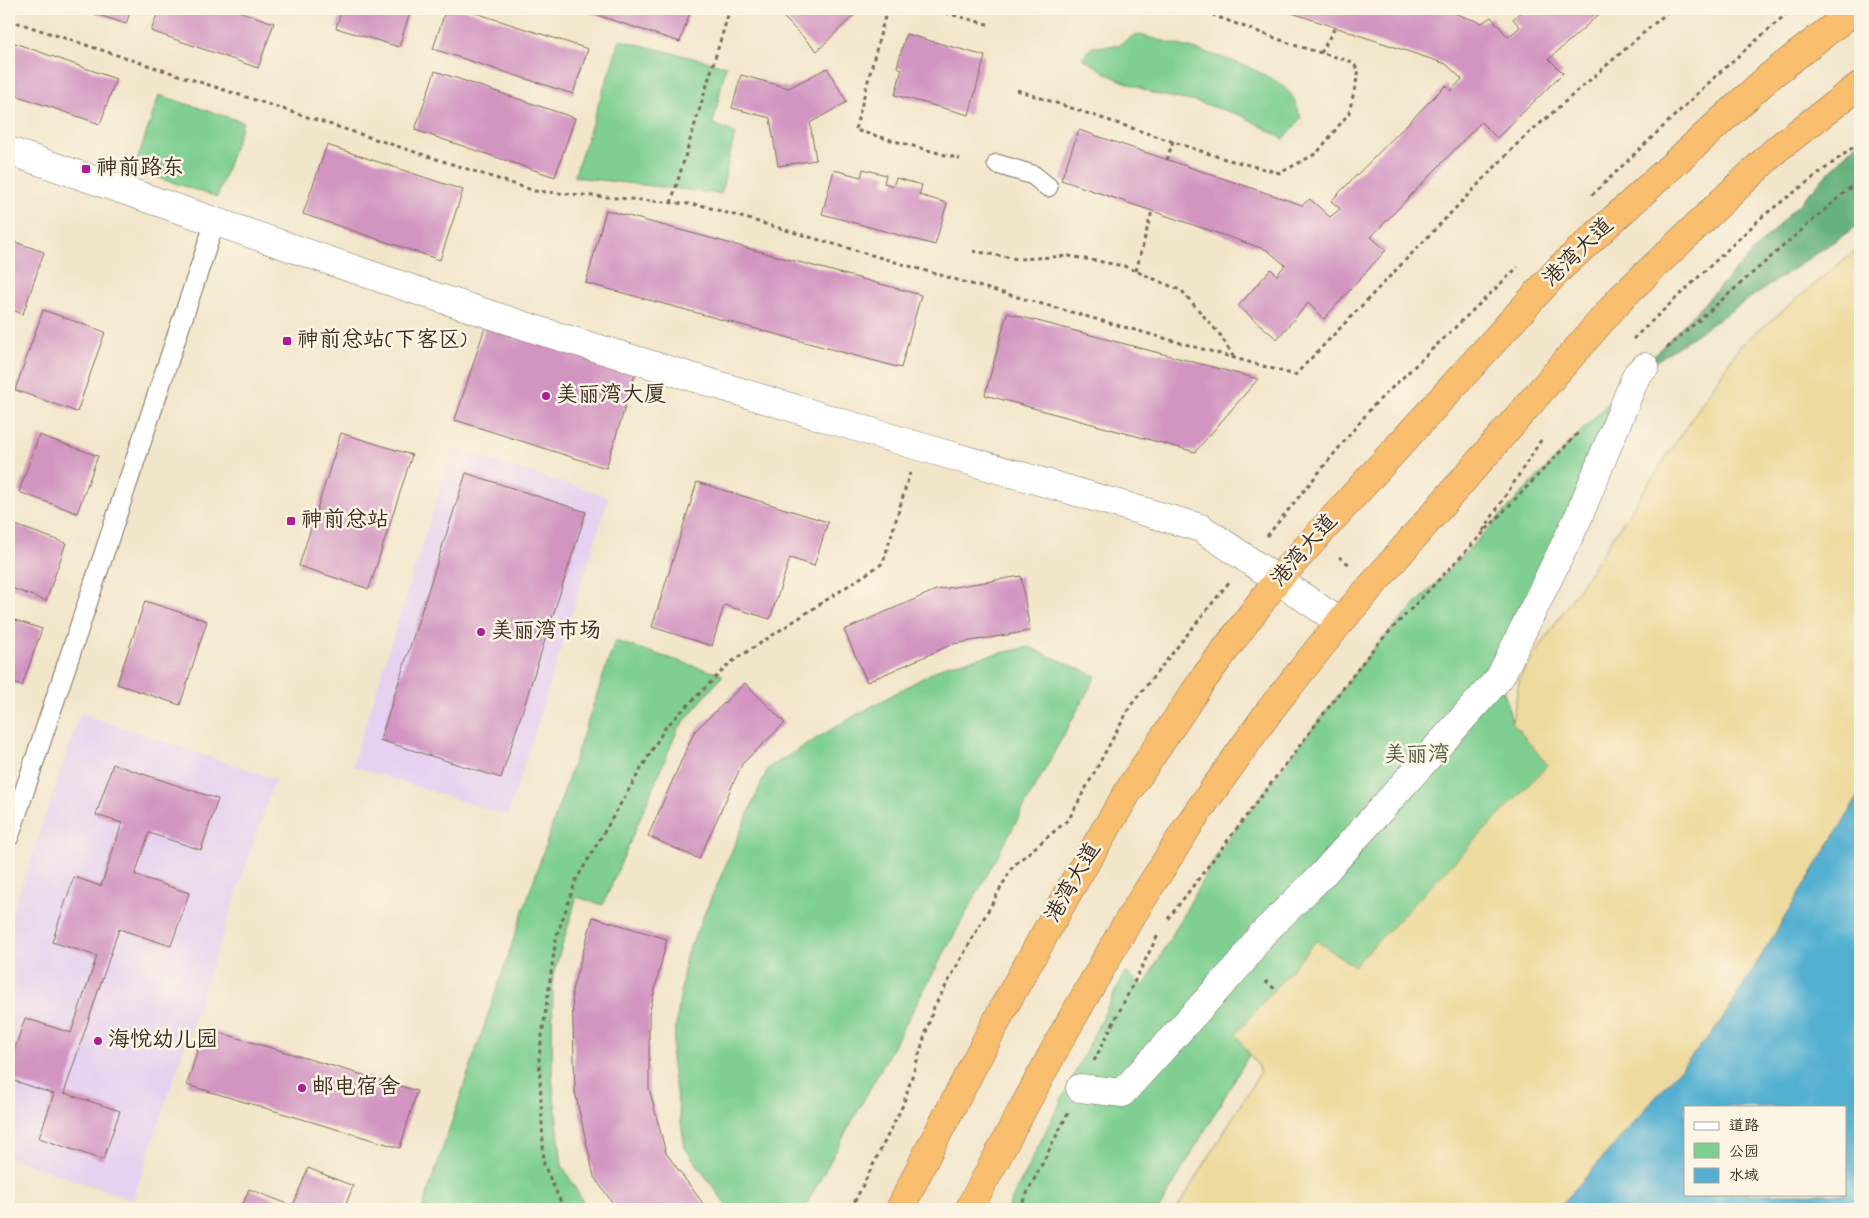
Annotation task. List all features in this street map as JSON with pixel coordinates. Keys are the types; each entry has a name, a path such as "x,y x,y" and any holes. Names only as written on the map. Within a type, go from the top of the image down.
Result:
{"highway":[{"name":"港湾大道","path":"900,1209 1006,1003 1134,782 1192,696 1278,579 1559,269 1770,76 1856,9"},
{"path":"969,1209 1062,1036 1127,923 1187,828 1270,710 1340,622 1622,297 1778,148 1860,85"}],"street":[{"path":"9,151 412,290 544,332 918,446 1201,528 1340,622"},
{"path":"1080,1088 1122,1092 1241,963 1261,935 1321,876 1500,677 1578,518 1637,374 1645,367"}],"lane":[{"path":"997,164 1033,175 1048,187"},
{"path":"9,837 215,222"}],"path":[{"path":"671,203 730,9"},
{"path":"887,9 855,130 960,159"},
{"path":"930,9 991,25"},
{"path":"1017,90 1225,159 1280,173 1316,153 1349,113 1358,70 1350,61 1297,46 1215,16 1208,9"},
{"path":"9,20 536,191 700,205 964,282 1295,375 1518,142 1671,9"},
{"path":"1321,53 1335,27"},
{"path":"1167,160 1173,142"},
{"path":"1627,344 1763,216 1860,142"},
{"path":"1645,367 1860,179"},
{"path":"1136,271 1152,211"},
{"path":"973,250 1018,259 1069,256 1124,266 1182,291 1221,336 1234,358"},
{"path":"1478,538 1547,430"},
{"path":"1019,1209 1162,926 1373,649 1582,430"},
{"path":"564,1209 544,1165 539,1057 556,938 576,880 665,728 730,663 883,563 918,446"},
{"path":"1315,539 1375,583"}],"shaded area":[{"name":"美丽湾市场","path":"453,448 609,497 508,816 352,766"},
{"name":"海悦幼儿园","path":"80,713 275,779 133,1200 9,1158 9,923"}],"green space":[{"path":"1136,34 1220,57 1244,65 1264,75 1281,85 1292,96 1301,118 1284,139 1243,116 1201,103 1155,94 1113,77 1082,58 1092,47 1119,45"},
{"path":"620,40 726,66 713,124 735,133 721,194 574,177"},
{"path":"159,95 243,122 217,197 134,170"},
{"name":"美丽湾","path":"1860,140 1637,374 1500,677 1512,722 1549,765 1354,966 1315,942 1159,1209 1007,1209 1125,972 1144,986 1217,854 1373,649"},
{"path":"1860,140 1860,224 1637,374"},
{"path":"615,641 723,675 678,729 603,905 577,897 553,975 552,1077 562,1165 587,1209 422,1209"},
{"path":"1029,647 1096,676 804,1209 729,1209 685,1148 671,1060 686,956 768,768 842,723 946,665"}],"sand":[{"path":"1860,247 1860,794 1719,1025 1558,1209 1177,1209 1261,1071 1236,1034 1316,941 1354,966 1548,765 1512,722 1520,677 1740,346"}],"water":[{"path":"1860,794 1860,1209 1558,1209 1719,1025"}],"building":[{"path":"81,9 131,9 126,24"},
{"path":"159,9 233,9 274,23 258,68 151,31"},
{"path":"342,9 411,9 399,47 336,28"},
{"path":"446,9 463,9 588,49 573,94 433,49"},
{"path":"578,9 691,9 680,42"},
{"path":"775,9 860,9 817,51"},
{"path":"1280,9 1442,9 1482,23 1491,17 1508,37 1520,27 1513,19 1524,9 1605,9 1549,59 1563,73 1497,138 1481,122 1371,237 1386,250 1324,319 1308,303 1277,339 1238,306 1271,269 1277,275 1285,265 1267,250 1061,180 1079,130 1302,205 1310,199 1330,217 1340,209 1331,201 1446,85 1451,91 1462,79 1446,64"},
{"path":"906,34 985,56 969,115 895,95 902,69 897,67"},
{"path":"9,41 116,79 100,124 9,93"},
{"path":"827,68 847,102 810,123 816,160 778,166 770,118 732,108 741,75 789,88"},
{"path":"435,71 575,118 555,177 415,130"},
{"path":"327,145 463,190 440,260 303,214"},
{"path":"863,169 886,175 884,183 893,186 896,178 922,185 919,195 947,203 935,245 822,214 834,170 861,177"},
{"path":"606,210 921,295 901,368 586,283"},
{"path":"9,240 44,252 23,314 9,309"},
{"path":"43,310 105,332 77,412 15,390"},
{"path":"1007,313 1258,379 1195,452 985,395"},
{"name":"美丽湾大厦","path":"486,324 636,372 606,468 455,420"},
{"path":"341,433 412,455 369,589 299,566"},
{"path":"39,435 98,456 77,513 19,492"},
{"name":"美丽湾市场","path":"466,473 586,512 501,778 380,740"},
{"path":"697,482 828,522 814,566 790,558 770,619 724,605 712,646 652,627"},
{"path":"9,523 66,543 46,601 9,587"},
{"path":"1021,576 1030,631 953,644 867,682 844,630 936,590"},
{"path":"145,601 207,621 180,705 117,684"},
{"path":"9,618 42,629 22,686 9,682"},
{"path":"745,683 785,723 742,764 699,859 648,836 694,732"},
{"path":"113,764 218,799 201,850 149,833 135,875 189,893 171,946 119,929 64,1093 120,1111 103,1160 39,1138 54,1094 9,1079 9,1066 25,1018 71,1033 97,956 52,942 74,877 101,886 122,823 96,815"},
{"path":"593,917 667,939 649,1014 649,1088 666,1153 707,1209 617,1209 594,1177 575,1092 572,990"},
{"name":"邮电宿舍","path":"204,1028 417,1091 400,1148 187,1085"},
{"path":"308,1168 353,1186 344,1209 241,1209 249,1189 293,1206"}],"place":[{"name":"神前路东","path":"86,169"},
{"name":"神前总站(下客区)","path":"287,341"},
{"name":"美丽湾大厦","path":"546,396"},
{"name":"神前总站","path":"291,521"},
{"name":"美丽湾市场","path":"481,632"},
{"name":"海悦幼儿园","path":"98,1041"},
{"name":"邮电宿舍","path":"302,1088"}]}
